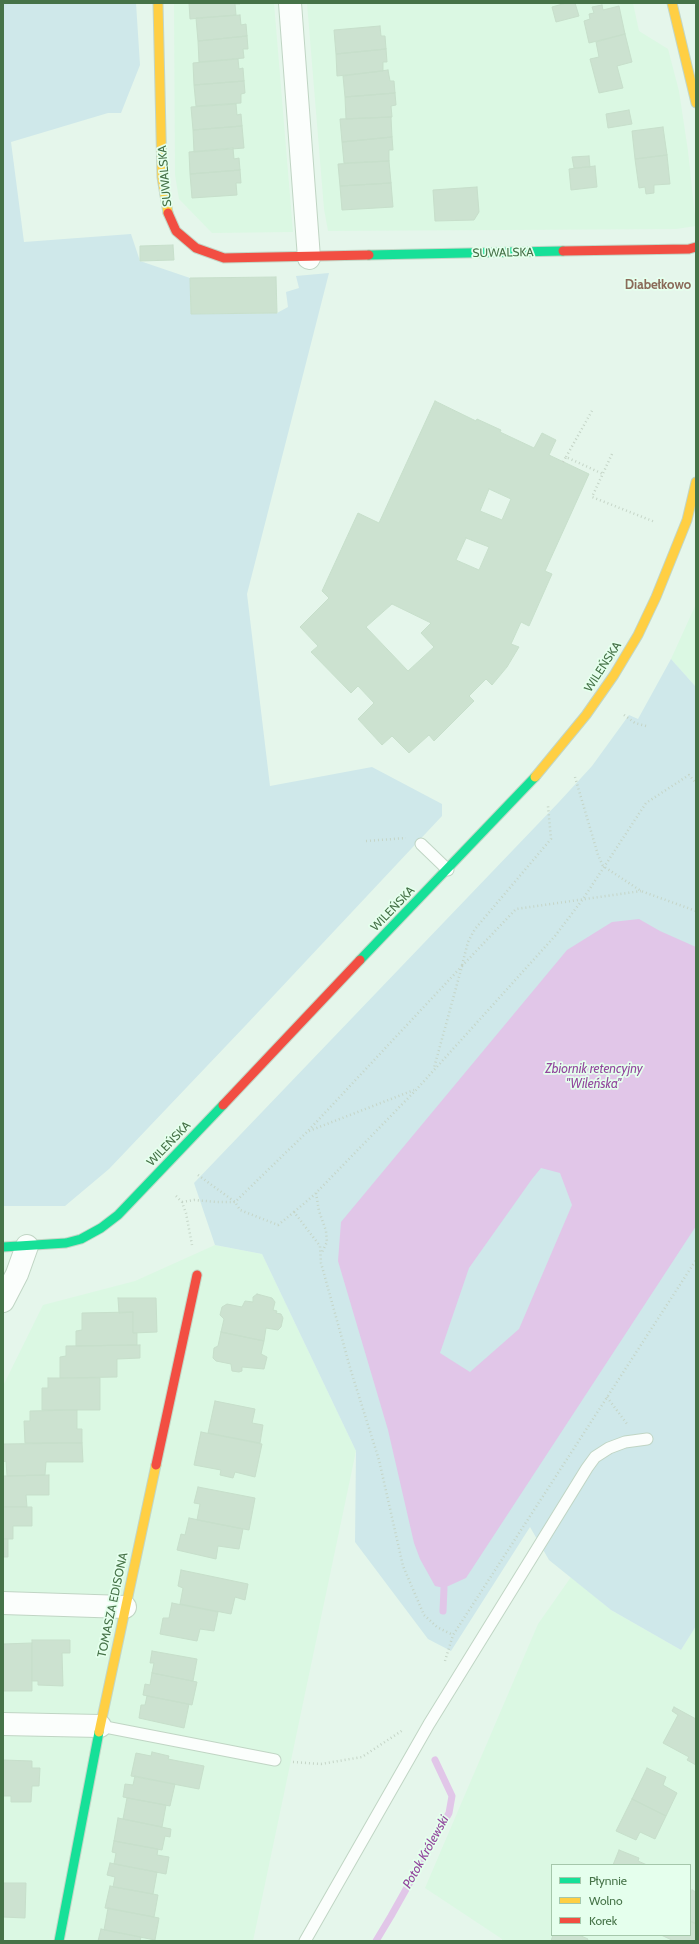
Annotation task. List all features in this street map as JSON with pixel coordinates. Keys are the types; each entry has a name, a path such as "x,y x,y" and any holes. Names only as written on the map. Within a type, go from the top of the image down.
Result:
{"street":[{"name":"SUWALSKA","path":"158,3 162,176 166,209 176,231 196,248 224,258 309,258 689,249 696,247"},
{"path":"290,3 309,258"},
{"path":"672,3 684,31 696,103"},
{"name":"WILEŃSKA","path":"3,1247 66,1244 82,1239 101,1228 118,1215 448,870 567,741 614,675 646,619 691,522 696,482"},
{"path":"3,1302 17,1274 27,1246"},
{"name":"TOMASZA EDISONA","path":"59,1941 100,1726 197,1275"},
{"path":"3,1603 125,1607"},
{"path":"3,1724 100,1726"}],"lane":[{"path":"421,844 448,870"},
{"path":"305,1941 429,1724 587,1468 595,1457 609,1448 625,1442 645,1440"},
{"path":"100,1726 275,1760"}],"path":[{"path":"563,462 593,409"},
{"path":"612,454 592,497 655,522"},
{"path":"566,457 603,474"},
{"path":"624,715 635,723 646,726"},
{"path":"198,1175 235,1202 240,1210 278,1225 316,1193 416,1090 434,1068 555,936 583,899 603,866 646,803 689,775 696,783"},
{"path":"574,778 598,855 603,866 641,890 696,911"},
{"path":"434,1068 468,942 474,929 551,839 548,806"},
{"path":"366,841 398,837 412,838 421,844"},
{"path":"182,1202 194,1200 235,1202 307,1132 516,910 641,890"},
{"path":"307,1132 416,1090"},
{"path":"316,1193 318,1211 326,1231 327,1242 321,1254"},
{"path":"176,1196 182,1202 186,1213 192,1246"},
{"path":"294,1212 320,1246 321,1263 351,1371 379,1460 403,1566 424,1615 437,1627 453,1635"},
{"path":"444,1662 453,1635 696,1260"},
{"path":"607,1397 628,1426 645,1440"},
{"path":"275,1760 321,1764 362,1757 419,1721 429,1724"}],"shaded area":[{"path":"3,3 136,3 140,65 121,113 108,113 11,142 24,242 131,234 140,261 190,278 191,314 277,313 288,307 286,292 299,288 296,276 329,273 247,594 270,786 372,767 442,804 442,816 246,1025 109,1169 65,1206 3,1206"},
{"path":"174,3 274,3 293,232 212,233 179,199 175,175"},
{"path":"307,3 633,3 639,31 668,49 679,91 688,151 696,226 676,229 328,231 324,209"},
{"path":"696,604 696,687 671,659"},
{"path":"671,659 696,687 696,1626 681,1650 611,1610 549,1560 530,1527 451,1651 428,1639 355,1542 356,1451 262,1254 215,1245 194,1183 559,802 592,766 629,715 638,719"},
{"path":"215,1245 262,1254 356,1451 253,1941 3,1941 3,1386 43,1305 135,1281"},
{"path":"571,1577 611,1610 681,1650 696,1626 696,1941 502,1941 502,1939 425,1888 538,1624"}],"water":[{"name":"Zbiornik retencyjny \"Wileńska\"","path":"639,919 660,931 696,947 696,1226 466,1578 444,1588 435,1586 420,1559 414,1543 388,1430 338,1261 341,1222 567,950 612,922","holes":["541,1168 560,1173 572,1205 519,1329 470,1372 440,1353 469,1268"]}],"building":[{"path":"189,3 240,4 235,4 236,15 190,19"},
{"path":"566,3 575,3 579,16 556,22 552,7"},
{"path":"602,5 603,10 619,6 625,34 589,43 584,21 590,19 589,14 594,13 592,7"},
{"path":"240,15 241,25 246,24 247,36 198,41 196,18"},
{"path":"380,26 381,36 385,36 386,49 336,54 334,30"},
{"path":"625,34 632,62 617,66 623,88 599,93 590,59 599,57 596,42"},
{"path":"247,36 248,49 243,49 244,58 199,62 198,41"},
{"path":"386,49 387,62 383,62 383,71 337,76 336,54"},
{"path":"238,59 239,69 243,68 244,81 194,85 193,63"},
{"path":"388,70 390,81 394,81 395,93 345,97 343,76"},
{"path":"244,81 245,93 241,94 241,103 196,106 194,85"},
{"path":"395,93 396,105 391,106 392,117 346,119 345,97"},
{"path":"236,104 237,115 241,114 242,126 193,130 191,107"},
{"path":"629,110 632,124 608,128 606,114"},
{"path":"391,117 392,137 342,142 340,119"},
{"path":"242,126 244,148 194,152 193,130"},
{"path":"663,127 667,155 635,159 632,131"},
{"path":"392,137 393,150 389,150 389,161 344,163 342,142"},
{"path":"233,148 234,159 239,158 240,170 190,174 189,152"},
{"path":"667,155 670,184 654,185 654,193 646,194 645,187 639,188 635,159"},
{"path":"589,156 590,167 574,168 572,157"},
{"path":"389,161 391,183 340,186 338,164"},
{"path":"595,166 597,187 571,190 569,169"},
{"path":"240,170 241,183 236,183 237,195 192,198 190,174"},
{"path":"391,183 393,207 342,210 340,186"},
{"path":"477,187 479,212 474,220 435,221 433,190"},
{"path":"173,245 174,260 140,261 140,246"},
{"path":"276,277 277,313 191,314 190,278"},
{"path":"435,401 476,421 477,419 501,430 500,432 534,448 542,433 556,440 549,455 589,474 545,571 552,574 529,626 521,622 511,644 519,647 507,667 492,685 486,679 469,696 474,701 434,741 429,735 409,753 392,736 382,745 358,719 374,703 358,686 351,693 311,652 318,646 300,627 329,598 322,591 358,513 379,523","holes":["489,489 511,499 502,520 480,511","466,538 489,547 479,570 456,560","392,604 431,623 421,633 434,647 408,671 366,627"]},
{"path":"257,1294 272,1298 275,1302 273,1310 277,1311 276,1313 281,1314 283,1318 281,1327 278,1330 266,1328 264,1341 221,1332 224,1319 220,1315 222,1307 227,1304 242,1307 245,1301 253,1302 253,1297"},
{"path":"118,1298 156,1298 157,1332 133,1333 133,1312 119,1313"},
{"path":"133,1312 133,1333 137,1333 137,1345 76,1346 76,1331 82,1330 82,1313"},
{"path":"221,1332 264,1341 261,1354 267,1357 264,1369 242,1367 242,1371 232,1371 231,1364 216,1361 213,1358 214,1348 218,1346"},
{"path":"140,1345 140,1358 117,1359 117,1377 60,1378 60,1357 66,1356 66,1346"},
{"path":"48,1378 100,1378 100,1410 42,1410 42,1388 48,1388"},
{"path":"215,1401 255,1409 252,1423 263,1425 260,1443 208,1433"},
{"path":"77,1410 77,1429 82,1429 82,1443 25,1443 24,1421 30,1421 30,1411"},
{"path":"201,1432 262,1444 255,1477 235,1472 233,1478 220,1475 221,1470 194,1465"},
{"path":"82,1443 83,1462 46,1462 45,1475 7,1476 6,1461 3,1462 3,1444"},
{"path":"49,1475 49,1495 26,1495 27,1507 3,1507 3,1476"},
{"path":"198,1487 255,1498 249,1530 197,1520 200,1504 194,1503"},
{"path":"3,1507 32,1507 32,1526 13,1526 13,1539 3,1539"},
{"path":"189,1518 243,1529 239,1549 218,1546 216,1559 177,1550 181,1534 185,1535"},
{"path":"3,1539 8,1539 8,1557 3,1557"},
{"path":"181,1570 248,1584 245,1600 235,1597 231,1614 180,1604 183,1588 178,1586"},
{"path":"172,1603 218,1612 214,1631 200,1629 197,1641 160,1634 163,1618 169,1618"},
{"path":"32,1640 70,1640 70,1653 62,1653 63,1686 38,1685 38,1681 32,1681"},
{"path":"32,1643 32,1691 3,1691 3,1644"},
{"path":"152,1651 197,1659 193,1681 152,1673 154,1663 150,1663"},
{"path":"152,1673 197,1682 192,1705 143,1695 145,1684 150,1685"},
{"path":"147,1696 189,1704 184,1728 139,1718 141,1705 145,1705"},
{"path":"674,1707 696,1719 696,1765 687,1760 689,1757 663,1743 678,1715 672,1711"},
{"path":"152,1752 169,1756 168,1759 204,1766 199,1789 131,1776 136,1753 151,1756"},
{"path":"3,1760 32,1761 32,1768 40,1768 39,1786 32,1786 31,1802 11,1802 11,1796 3,1796"},
{"path":"647,1768 666,1777 663,1785 677,1793 666,1816 632,1799"},
{"path":"135,1776 175,1784 170,1806 123,1797 125,1784 133,1785"},
{"path":"127,1798 166,1805 162,1827 123,1819"},
{"path":"632,1799 666,1816 655,1839 640,1832 636,1840 616,1831"},
{"path":"118,1818 171,1829 170,1837 165,1836 162,1850 114,1841"},
{"path":"114,1841 158,1849 157,1855 169,1857 166,1874 114,1864 116,1853 112,1852"},
{"path":"619,1850 639,1858 638,1861 645,1864 613,1864"},
{"path":"110,1863 157,1872 153,1894 113,1887 115,1877 107,1875"},
{"path":"3,1883 26,1883 25,1918 3,1917"},
{"path":"110,1886 158,1895 154,1917 105,1908"},
{"path":"692,1890 696,1892 696,1924 691,1922"},
{"path":"108,1908 159,1918 155,1940 104,1930"},
{"path":"691,1922 696,1924 696,1941 674,1941 663,1936 691,1936"},
{"path":"101,1929 141,1937 140,1941 98,1941"},
{"path":"553,1936 581,1936 588,1939 587,1941 551,1941"}],"waterway":[{"name":"Potok Królewski","path":"443,1611 444,1588"},
{"name":"Potok Królewski","path":"376,1941 449,1813 452,1796 435,1760"}],"traffic: fast":[{"path":"369,255 563,251"},
{"path":"360,960 535,777"},
{"path":"3,1247 66,1243 81,1239 101,1228 118,1215 223,1105"},
{"path":"59,1941 99,1732"}],"traffic: slow":[{"path":"158,3 162,177 168,213"},
{"path":"672,3 696,103"},
{"path":"535,777 586,715 614,675 638,635 656,597 687,520 696,482"},
{"path":"99,1732 156,1465"}],"traffic: jam":[{"path":"168,213 176,231 196,248 224,258 369,255"},
{"path":"563,251 689,249 696,247"},
{"path":"223,1105 360,960"},
{"path":"156,1465 197,1275"}],"district":[{"name":"Diabełkowo","path":"658,285"}]}
